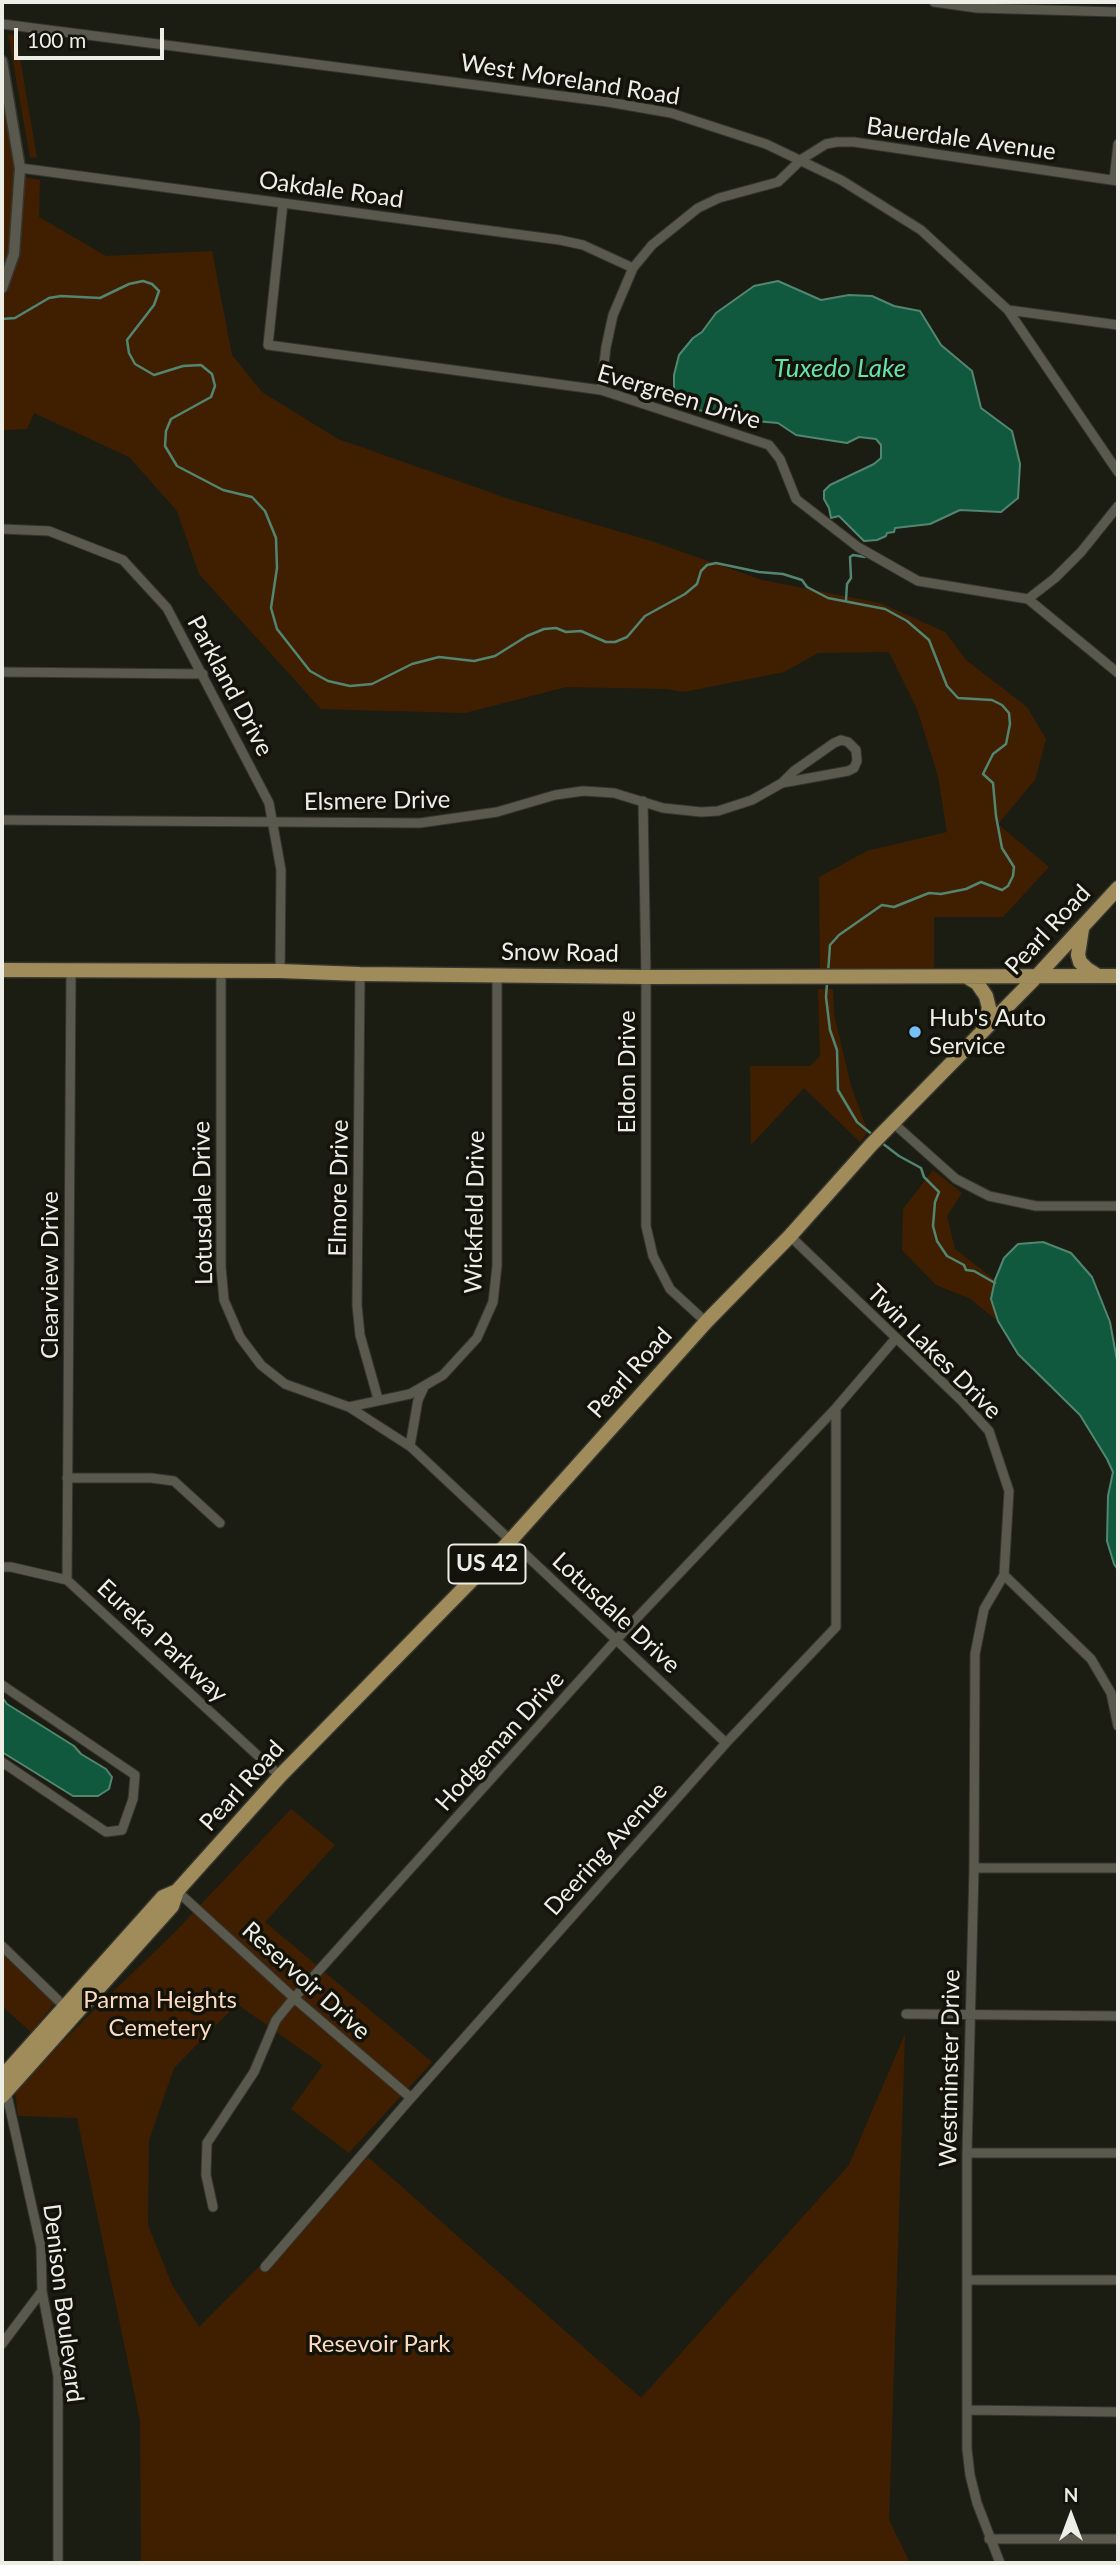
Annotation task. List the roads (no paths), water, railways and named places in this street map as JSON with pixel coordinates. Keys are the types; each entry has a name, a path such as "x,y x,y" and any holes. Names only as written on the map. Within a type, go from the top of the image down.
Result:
{"main road":[{"name":"Pearl Road","path":"4,2094 172,1906 177,1891 280,1776 510,1541 706,1322 790,1236 892,1122 1036,977 1118,888"},
{"path":"1084,925 1078,946 1080,962 1100,976"},
{"name":"Snow Road","path":"2,970 646,977 1118,976"},
{"path":"967,977 977,983 986,996 989,1008 983,1031"},
{"name":"Pearl Road","path":"2,2077 163,1897 177,1891"}],"street":[{"path":"934,2 977,8 1118,12"},
{"name":"West Moreland Road","path":"2,24 608,102 671,113 716,126 802,159 921,230 1008,310 1118,472"},
{"path":"2,61 20,168 14,254 2,288"},
{"name":"Bauerdale Avenue","path":"601,390 613,315 633,268 652,245 698,208 719,198 778,181 802,159 826,144 842,141 1116,181"},
{"path":"1116,181 1118,144"},
{"name":"Oakdale Road","path":"20,168 560,240 583,245 633,268"},
{"name":"Evergreen Drive","path":"283,203 268,345 601,390 769,446 780,459 796,499 858,547 918,581 1028,599"},
{"path":"1008,310 1118,325"},
{"path":"1118,506 1081,552 1055,578 1028,599 1118,673"},
{"name":"Parkland Drive","path":"2,529 50,531 123,560 167,608 269,803 281,870 280,971"},
{"path":"2,671 203,674"},
{"name":"Elsmere Drive","path":"2,820 442,821 497,812 555,795 583,792 614,793 684,811 718,810 752,800 782,783 794,771 834,743 848,742 856,750 857,761 854,768 848,771 782,783"},
{"name":"Eldon Drive","path":"643,802 646,1226 653,1255 670,1289 706,1322"},
{"name":"Clearview Drive","path":"68,1580 71,971"},
{"name":"Lotusdale Drive","path":"220,971 220,1267 224,1300 240,1337 261,1365 285,1384 349,1407 410,1446 726,1743"},
{"name":"Elmore Drive","path":"360,974 357,1305 360,1335 377,1399"},
{"name":"Wickfield Drive","path":"349,1407 410,1394 443,1375 477,1338 493,1302 497,1266 497,974"},
{"path":"892,1122 956,1179 989,1196 1036,1206 1118,1206"},
{"name":"Twin Lakes Drive","path":"790,1236 962,1401 989,1431 1009,1491 1004,1575"},
{"name":"Hodgeman Drive","path":"213,2207 206,2175 207,2143 254,2072 276,2020 616,1640 836,1408 896,1338"},
{"path":"410,1446 418,1400 424,1387"},
{"name":"Deering Avenue","path":"265,2267 726,1743 836,1627 836,1408"},
{"path":"68,1478 151,1478 174,1481 220,1523"},
{"name":"Eureka Parkway","path":"2,1567 68,1580 280,1776"},
{"path":"1004,1575 1091,1659 1111,1693 1118,1726"},
{"name":"Westminster Drive","path":"1000,2563 989,2539 970,2475 967,2410 967,2153 974,1868 975,1654 984,1609 1004,1575"},
{"path":"2,1685 135,1775 133,1799 122,1830 106,1832 2,1762"},
{"path":"974,1868 1118,1868"},
{"name":"Reservoir Drive","path":"177,1891 294,1998 411,2098"},
{"path":"2,1946 64,2006"},
{"path":"906,2014 1118,2016"},
{"name":"Denison Boulevard","path":"4,2094 41,2246 43,2291 58,2376 58,2563"},
{"path":"967,2153 1118,2154"},
{"path":"967,2280 1118,2280"},
{"path":"2,2344 43,2291"},
{"path":"967,2410 1118,2412"},
{"path":"989,2539 1118,2539"}],"water":[{"name":"Tuxedo Lake","path":"778,281 821,300 849,295 872,296 894,306 920,311 941,345 972,371 981,408 1012,431 1020,464 1018,498 1001,512 960,510 930,524 895,528 894,532 877,540 864,541 839,516 831,518 824,491 830,485 881,458 881,445 876,439 859,437 847,443 796,435 778,423 732,419 684,406 674,398 674,375 679,355 693,338 702,332 716,313 754,286"},
{"path":"1043,1242 1071,1253 1092,1277 1110,1322 1118,1366 1118,1570 1107,1541 1108,1496 1113,1472 1107,1459 1080,1415 1018,1354 998,1321 991,1299 1004,1258 1018,1244"},
{"path":"2,1697 7,1704 106,1769 112,1777 109,1789 98,1796 73,1796 2,1752"}],"waterway":[{"path":"2,319 15,318 49,298 100,298 129,284 143,281 152,284 159,291 154,305 127,340 129,353 135,364 154,375 183,366 201,365 212,374 215,386 211,397 171,419 166,431 165,446 177,466 223,490 252,497 265,511 276,538 277,568 271,608 277,629 310,671 328,681 350,686 372,684 412,664 439,657 474,661 495,656 544,629 581,631 606,642 615,642 627,637 645,616 685,594 697,584 701,571 707,565 716,563 783,574 802,580 807,587 828,598 885,609 907,621 929,640 947,686 958,698 992,700 1002,705 1009,713 1006,744 993,754 983,774 993,783 1002,848 1014,867 1013,876 1008,886 1002,890 981,882 966,889 941,894 929,893 894,907 882,905 839,935 830,945 828,973"},
{"path":"846,600 847,584 851,578 850,557 865,557"},
{"path":"827,983 830,1030 837,1050 838,1090 857,1122 874,1136"},
{"path":"882,1143 921,1168 924,1177 939,1192 935,1202 933,1226 937,1241 947,1256 964,1265 966,1270 974,1271 995,1283"}],"place":[{"name":"Hub's Auto Service","path":"915,1032"}],"park label":[{"name":"Parma Heights Cemetery","path":"160,2014"},
{"name":"Resevoir Park","path":"379,2344"}]}
